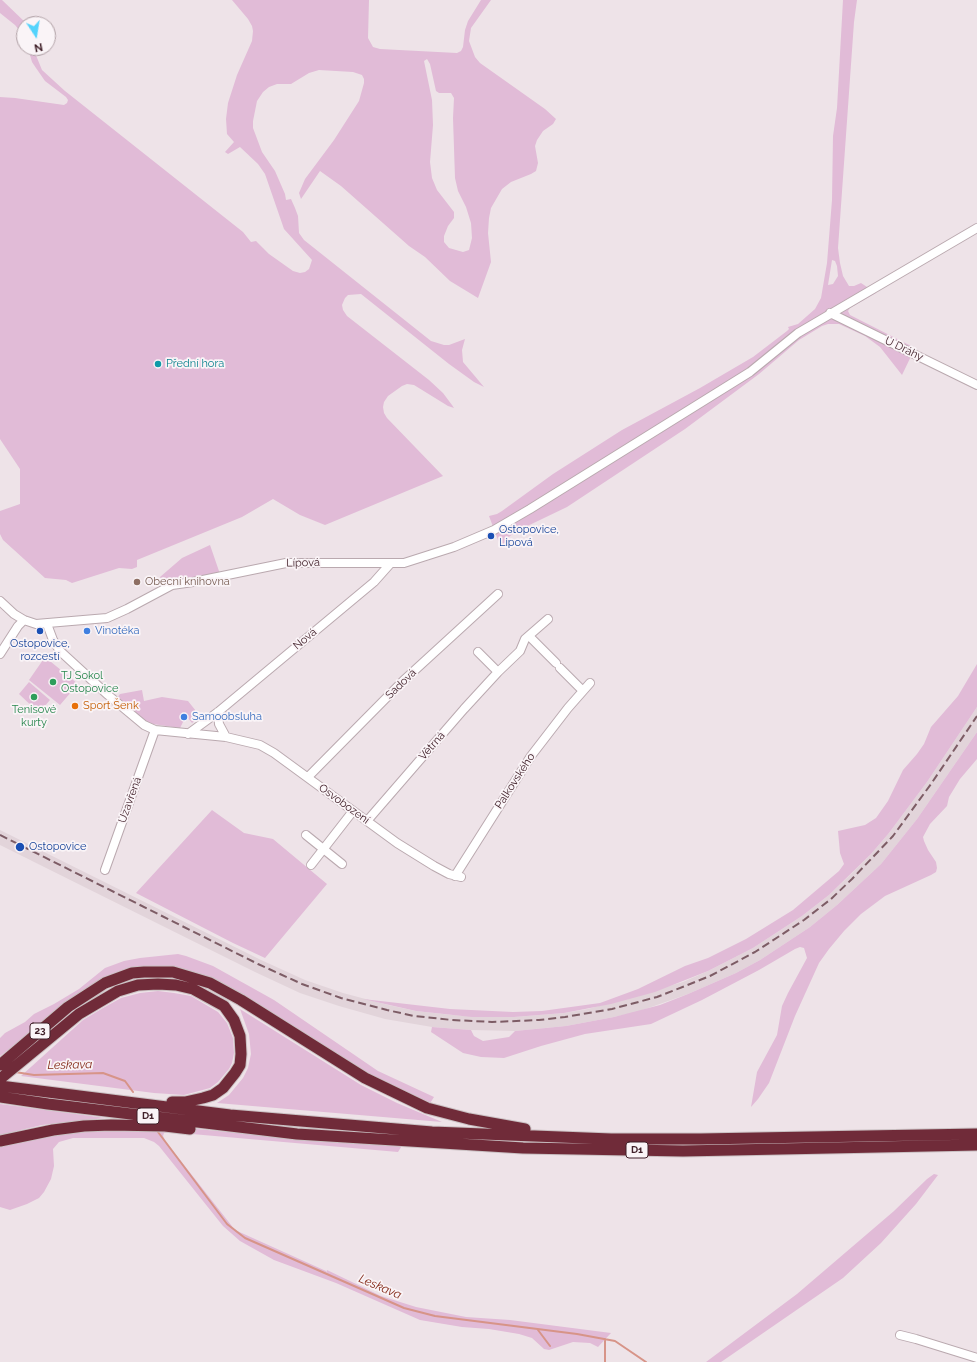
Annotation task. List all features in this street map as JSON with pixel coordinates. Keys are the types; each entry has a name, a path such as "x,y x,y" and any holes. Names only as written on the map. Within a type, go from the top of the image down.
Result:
{"highway":[{"name":"23","path":"0,1065 68,1007 98,987 119,977 144,972 173,972 210,983 241,1000 365,1078 427,1108 512,1128 611,1139"},
{"name":"23","path":"0,1079 79,1014 118,991 138,985 176,985 193,988 224,1006 234,1020 240,1036 242,1054 240,1065 236,1073 223,1088 213,1095 185,1102 154,1101 129,1103"},
{"name":"D1","path":"0,1086 230,1115 432,1132 611,1139 701,1139 977,1134"},
{"name":"D1","path":"0,1097 297,1134 523,1148 676,1151 977,1145"},
{"path":"0,1141 53,1130 84,1126 111,1125 165,1126 250,1134 297,1134"}],"street":[{"name":"Lípová","path":"24,620 36,624 47,624 107,618 172,585 213,578 278,563 390,564 411,562 454,547 494,530 750,372 798,333 977,228"},
{"name":"U Dráhy","path":"830,313 977,385"},
{"name":"Nová","path":"188,734 216,714 374,582 390,564"},
{"name":"Sadová","path":"308,778 403,681 498,594"},
{"path":"0,601 14,614 24,620 18,626 0,654"},
{"name":"Větrná","path":"367,821 498,672 520,650 526,639 548,619"},
{"name":"Osvobození","path":"47,624 56,645 66,656 134,718 144,725 154,730 188,734 223,735 260,745 274,753 397,843 434,866 458,876"},
{"path":"529,636 583,691"},
{"path":"478,652 498,672"},
{"name":"Palkovského","path":"458,876 531,756 590,684"},
{"path":"216,714 223,735"},
{"name":"Uzavřená","path":"105,870 154,730"},
{"path":"311,865 353,811"},
{"path":"306,835 342,864"},
{"path":"900,1335 977,1358"}],"shaded area":[{"path":"0,0 2,0 19,16 16,16 16,26 15,25 0,13"},
{"path":"232,0 369,0 368,38 373,47 380,49 457,53 461,51 463,47 465,30 468,21 481,0 491,0 471,28 469,41 475,57 480,63 545,109 556,119 553,124 543,131 537,140 535,146 538,163 536,171 511,182 502,189 491,208 488,233 491,262 478,298 450,281 425,257 409,246 341,186 320,171 301,199 299,193 305,179 334,140 359,101 364,83 362,75 353,72 319,70 309,73 291,84 277,84 269,87 263,92 257,101 253,121 253,128 262,152 275,171 286,200 291,199 295,208 298,216 299,233 304,240 431,341 449,345 465,339 462,350 463,362 484,387 474,382 449,364 361,294 348,295 342,305 347,316 429,380 443,393 454,408 448,406 414,385 407,384 388,396 383,407 387,418 443,476 325,525 300,515 273,499 242,517 137,560 137,567 132,569 119,568 72,583 66,580 45,578 3,540 0,534 0,511 20,504 20,469 0,439 0,97 64,105 67,103 68,100 66,97 45,81 32,62 30,56 36,56 42,70 65,91 243,232 251,242 256,241 269,254 293,271 300,273 305,272 309,269 312,260 284,229 265,174 258,164 240,147 228,154 225,152 234,142 227,134 226,119 228,103 237,75 252,41 252,26","holes":["427,59 430,64 436,91 439,93 451,93 454,98 453,118 455,178 458,191 466,207 471,223 472,238 469,250 463,252 449,248 444,242 444,236 448,226 454,218 454,212 437,190 432,178 430,162 433,125 432,100 424,61"]},
{"path":"843,0 857,0 854,22 838,248 843,276 849,286 854,286 861,283 876,293 850,308 848,311 850,315 915,348 902,375 880,347 865,336 839,324 828,324 822,326 799,340 759,374 685,429 567,507 517,531 506,539 503,547 501,548 489,516 502,511 553,474 622,430 700,388 753,357 787,331 789,329 788,327 798,324 815,309 821,298 827,263 832,200 833,136 837,108","holes":["832,260 835,261 838,276 833,284 828,285"]},
{"path":"210,545 220,574 163,582 160,577 182,558"},
{"name":"TJ Sokol Ostopovice","path":"45,657 78,684 60,705 29,680"},
{"path":"977,664 977,707 927,782 889,833 871,854 829,895 802,916 753,948 708,971 655,992 611,1004 564,1013 514,1017 472,1017 416,1011 363,999 450,1009 513,1012 542,1011 600,1003 638,989 685,966 708,958 746,939 793,910 839,871 844,864 840,853 838,831 865,825 876,818 888,801 903,770 924,744 931,727 958,696"},
{"name":"Tenisové kurty","path":"29,682 50,700 39,713 19,694"},
{"path":"142,690 144,701 162,697 188,701 200,716 192,723 188,718 183,722 180,728 153,724 146,721 117,698 120,694"},
{"path":"977,707 977,732 917,819 881,864 837,905 810,927 760,960 736,973 688,994 637,1012 566,1026 515,1031 432,1027 385,1019 339,1006 300,993 255,972 0,845 0,830 261,960 305,980 343,993 416,1011 452,1015 514,1017 564,1013 588,1009 683,982 753,948 802,916 829,895 849,876 889,833 927,782"},
{"path":"977,732 977,759 960,779 949,797 947,806 930,824 923,837 928,850 936,862 936,872 885,896 861,914 829,949 819,963 795,1016 769,1083 751,1107 757,1072 777,1035 782,1006 807,958 804,948 800,947 795,949 702,1000 651,1024 585,1034 504,1058 481,1057 463,1053 431,1032 432,1027 471,1030 474,1036 483,1041 509,1037 515,1031 566,1026 614,1017 660,1005 736,973 760,960 810,927 837,905 881,864 917,819"},
{"path":"212,810 244,833 273,839 327,884 265,958 136,893"},
{"path":"178,954 213,966 274,1000 378,1071 434,1097 427,1108 191,977 132,973 68,1007 0,1056 0,1038 5,1033 25,1022 34,1014 79,989 105,968 124,961"},
{"path":"158,991 191,996 218,1012 227,1023 233,1038 234,1053 232,1063 218,1082 210,1088 184,1095 154,1093 21,1076 83,1020 121,998 140,993"},
{"path":"240,1009 361,1085 397,1103 442,1122 217,1103 229,1095 243,1078 248,1068 251,1054 249,1034"},
{"path":"0,1104 105,1118 42,1125 0,1135"},
{"path":"165,1126 250,1134 405,1141 398,1152 169,1132 164,1133 163,1136 166,1142 235,1230 326,1271 326,1273 327,1270 381,1296 416,1307 466,1317 510,1320 611,1333 598,1347 590,1343 573,1342 549,1350 544,1349 532,1338 519,1334 420,1320 336,1283 274,1260 240,1241 223,1226 159,1146 144,1138 73,1138 59,1142 53,1149 54,1166 51,1179 39,1198 10,1210 0,1207 0,1145 53,1133"},
{"path":"934,1174 938,1175 916,1204 881,1243 843,1278 721,1362 706,1362 797,1294 894,1211"}],"waterway":[{"name":"Leskava","path":"15,1072 34,1075 103,1073 125,1081 133,1092"},
{"name":"Leskava","path":"158,1132 227,1224 245,1238 404,1308 435,1316 577,1334 615,1341 646,1362"},
{"path":"538,1330 550,1346"},
{"path":"605,1339 605,1362"}],"railway":[{"path":"0,835 258,964 302,984 341,998 414,1016 452,1020 492,1022 539,1020 565,1017 612,1009 657,997 710,976 755,952 804,920 831,899 893,836 931,784 977,716"}],"place":[{"name":"Přední hora","path":"158,364"},
{"name":"Ostopovice, Lipová","path":"491,536"},
{"name":"Obecní knihovna","path":"137,582"},
{"name":"Ostopovice, rozcestí","path":"40,631"},
{"name":"Vinotéka","path":"87,631"},
{"name":"TJ Sokol Ostopovice","path":"53,682"},
{"name":"Tenisové kurty","path":"34,697"},
{"name":"Sport Šenk","path":"75,706"},
{"name":"Samoobsluha","path":"184,717"},
{"name":"Ostopovice","path":"20,847"}]}
